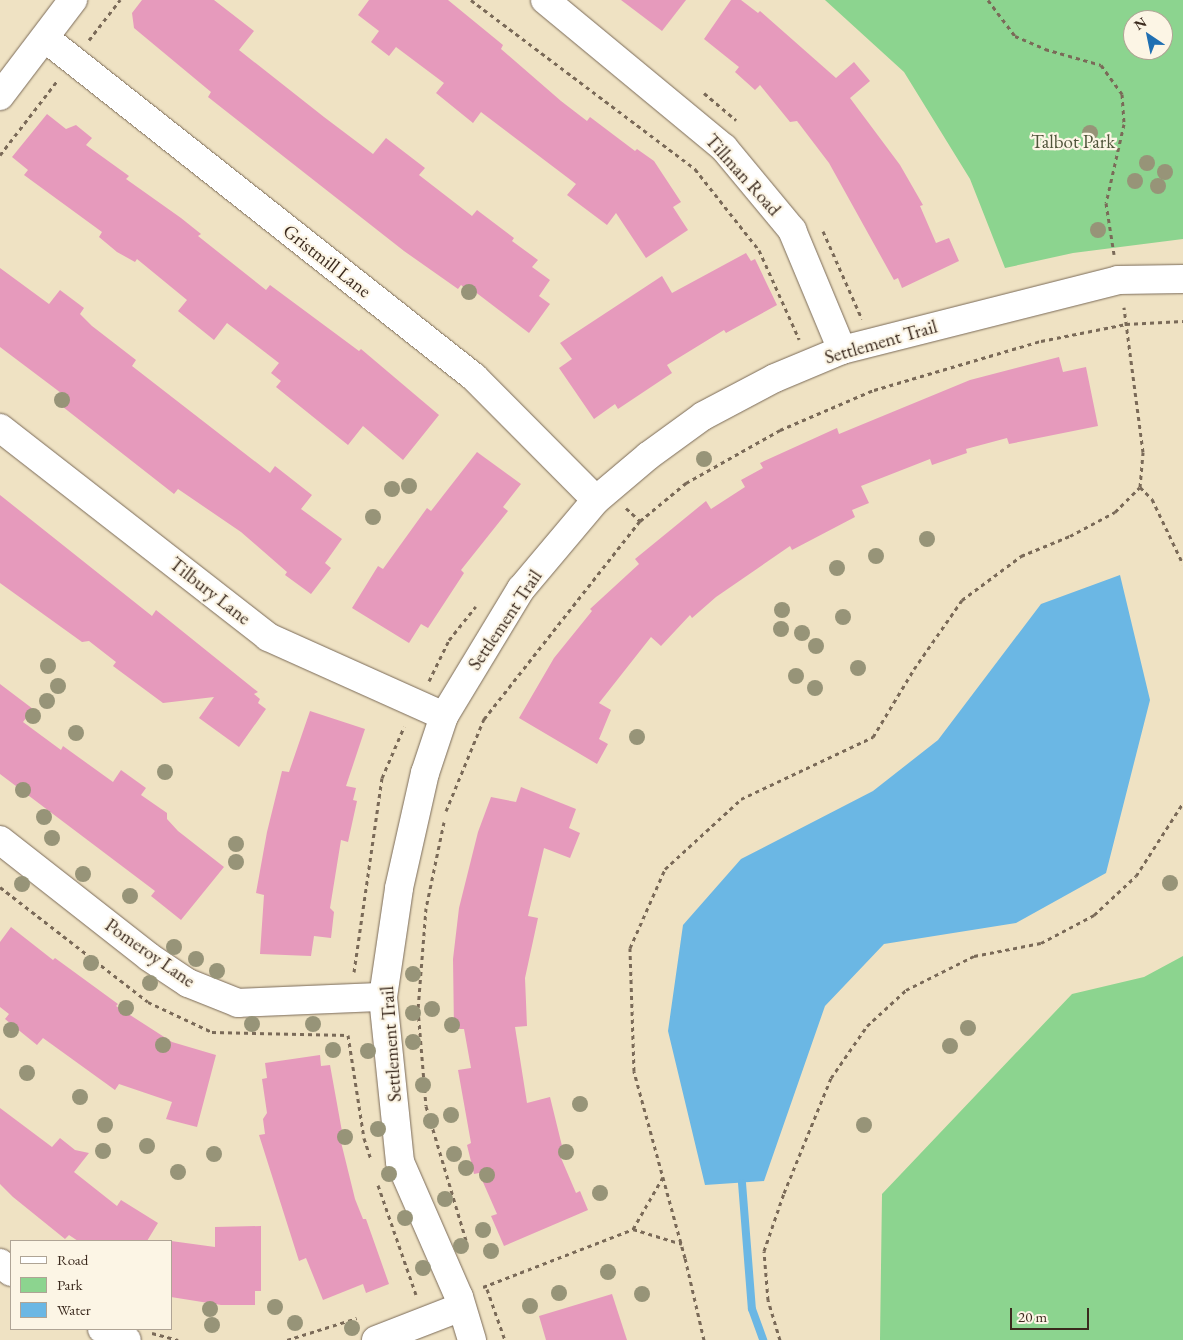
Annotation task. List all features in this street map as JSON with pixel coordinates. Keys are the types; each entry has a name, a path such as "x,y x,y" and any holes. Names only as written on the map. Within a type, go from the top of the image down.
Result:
{"street":[{"path":"0,96 73,0"},
{"name":"Tillman Road","path":"545,0 724,148 792,230 842,350"},
{"name":"Gristmill Lane","path":"45,38 474,377 596,500"},
{"name":"Settlement Trail","path":"472,1340 460,1302 400,1162 384,997 398,888 425,773 444,716 521,589 596,500 648,456 703,416 775,378 842,350 1118,280 1183,278"},
{"name":"Tilbury Lane","path":"0,428 268,636 444,716"},
{"name":"Pomeroy Lane","path":"0,840 149,957 188,983 238,1003 384,997"},
{"path":"0,1263 10,1271"},
{"path":"376,1340 460,1302"},
{"path":"107,1330 138,1336"}],"path":[{"path":"82,48 120,0"},
{"path":"471,0 695,169 759,250 802,346"},
{"path":"704,1340 682,1244 634,1070 630,948 665,869 741,799 873,737 914,669 962,600 1021,556 1070,536 1115,512 1140,487 1144,452 1126,324 1106,203 1124,124 1122,94 1101,65 1045,49 1015,36 988,0"},
{"path":"0,155 59,79"},
{"path":"468,1246 426,1106 418,1009 426,908 447,810 484,719 640,521 686,483 780,430 874,390 1041,341 1126,324 1183,321"},
{"path":"1140,487 1152,499 1183,564"},
{"path":"425,689 449,640 480,602"},
{"path":"353,979 382,778 408,720"},
{"path":"780,1340 768,1300 764,1251 784,1193 831,1078 867,1026 906,990 974,956 1041,943 1094,915 1136,876 1183,803"},
{"path":"0,887 148,1002 212,1032 348,1035 364,1138 373,1167"},
{"path":"376,1176 418,1298 408,1301"},
{"path":"633,1229 663,1176"},
{"path":"460,1302 486,1286 633,1229 682,1244"},
{"path":"482,1278 505,1340"},
{"path":"286,1340 362,1317"},
{"path":"138,1336 178,1340"}],"green space":[{"name":"Talbot Park","path":"825,0 1183,0 1183,239 1073,253 1005,268 970,179 904,72"},
{"path":"1183,956 1183,1340 880,1340 882,1194 1072,994 1144,977"}],"water":[{"path":"1120,575 1150,700 1106,873 1016,923 884,944 825,1006 764,1181 705,1185 668,1031 683,925 741,859 873,791 938,740 1041,604"}],"building":[{"path":"142,0 214,0 254,31 239,50 373,154 386,138 425,168 419,175 472,216 477,210 514,238 512,241 538,260 532,267 550,280 539,296 550,304 529,333 474,291 473,294 461,285 458,289 404,251 208,97 211,92 134,28 132,13"},
{"path":"369,0 448,0 503,45 501,49 561,101 587,121 590,117 635,151 637,149 654,161 681,202 673,207 688,230 646,258 616,213 607,225 567,195 576,184 481,112 473,123 436,93 444,83 396,47 389,56 371,42 379,31 358,15"},
{"path":"621,0 686,0 662,31"},
{"path":"731,0 741,0 758,13 760,11 836,78 854,62 870,81 850,98 900,165 923,205 920,206 936,243 949,238 959,261 902,288 898,278 894,280 829,163 797,121 790,122 760,85 755,90 735,72 739,67 704,39"},
{"path":"47,114 66,129 76,125 92,138 86,145 129,176 126,179 181,218 201,234 198,236 266,290 270,285 359,351 361,349 439,415 403,460 363,426 348,445 276,387 281,381 271,373 279,363 227,323 214,340 178,311 187,300 137,259 135,262 117,252 99,237 102,232 24,175 28,170 12,157"},
{"path":"746,253 751,261 755,259 777,305 726,333 724,330 667,365 672,373 618,409 615,404 594,419 559,368 572,359 560,343 662,276 672,293"},
{"path":"0,268 49,304 60,290 84,308 80,314 92,326 136,360 132,366 270,473 275,466 312,495 301,509 342,539 325,563 331,568 311,594 285,575 287,572 241,532 178,489 174,494 63,407 69,399 0,347"},
{"path":"1059,357 1063,372 1086,367 1098,426 1009,444 1007,438 966,449 967,453 932,465 930,459 861,486 869,503 852,510 855,517 792,550 790,546 716,597 692,618 690,615 661,646 651,637 599,703 611,710 599,739 608,744 597,764 519,718 554,658 592,611 590,609 639,564 635,559 706,501 711,509 745,487 741,480 763,468 760,463 837,428 839,434 970,380"},
{"path":"477,452 521,484 503,507 508,511 461,570 464,573 428,628 421,624 409,643 352,608 378,566 383,569 427,508 431,511"},
{"path":"0,495 152,616 156,610 258,692 254,694 260,699 258,703 266,709 239,747 199,718 214,697 163,703 113,666 116,662 89,641 82,642 0,583"},
{"path":"0,684 33,709 23,722 61,750 63,746 113,782 121,770 146,788 141,795 167,813 167,819 178,831 224,867 181,920 151,896 155,891 0,774"},
{"path":"310,711 365,729 346,786 356,788 353,800 357,801 348,842 341,840 330,908 334,912 331,938 314,936 311,956 260,954 264,895 256,893 267,832 282,771 289,772"},
{"path":"521,787 576,809 569,828 580,833 570,858 544,848 528,916 538,918 525,978 527,1026 515,1027 527,1103 550,1097 563,1150 558,1151 576,1193 580,1191 588,1210 504,1246 491,1216 497,1214 479,1173 474,1174 467,1145 471,1143 458,1070 471,1068 464,1029 454,1029 453,959 459,908 478,832 491,797 516,802"},
{"path":"11,927 53,960 55,958 118,1004 116,1006 172,1042 216,1055 197,1127 166,1119 172,1102 119,1084 115,1090 43,1038 37,1045 5,1019 9,1014 0,1007 0,942"},
{"path":"320,1055 321,1066 330,1065 343,1137 340,1138 355,1199 363,1219 366,1219 389,1284 366,1293 363,1284 323,1300 306,1258 299,1261 259,1135 265,1134 263,1119 267,1113 262,1079 267,1078 265,1063"},
{"path":"0,1108 52,1147 60,1138 75,1150 89,1153 74,1172 117,1206 121,1200 158,1223 148,1240 76,1240 69,1235 65,1239 13,1197 0,1184"},
{"path":"261,1226 261,1291 255,1291 255,1305 221,1305 172,1297 172,1241 215,1247 215,1227"},
{"path":"612,1294 627,1340 546,1340 539,1316"}],"waterway":[{"path":"742,1183 752,1309 763,1340"}]}
